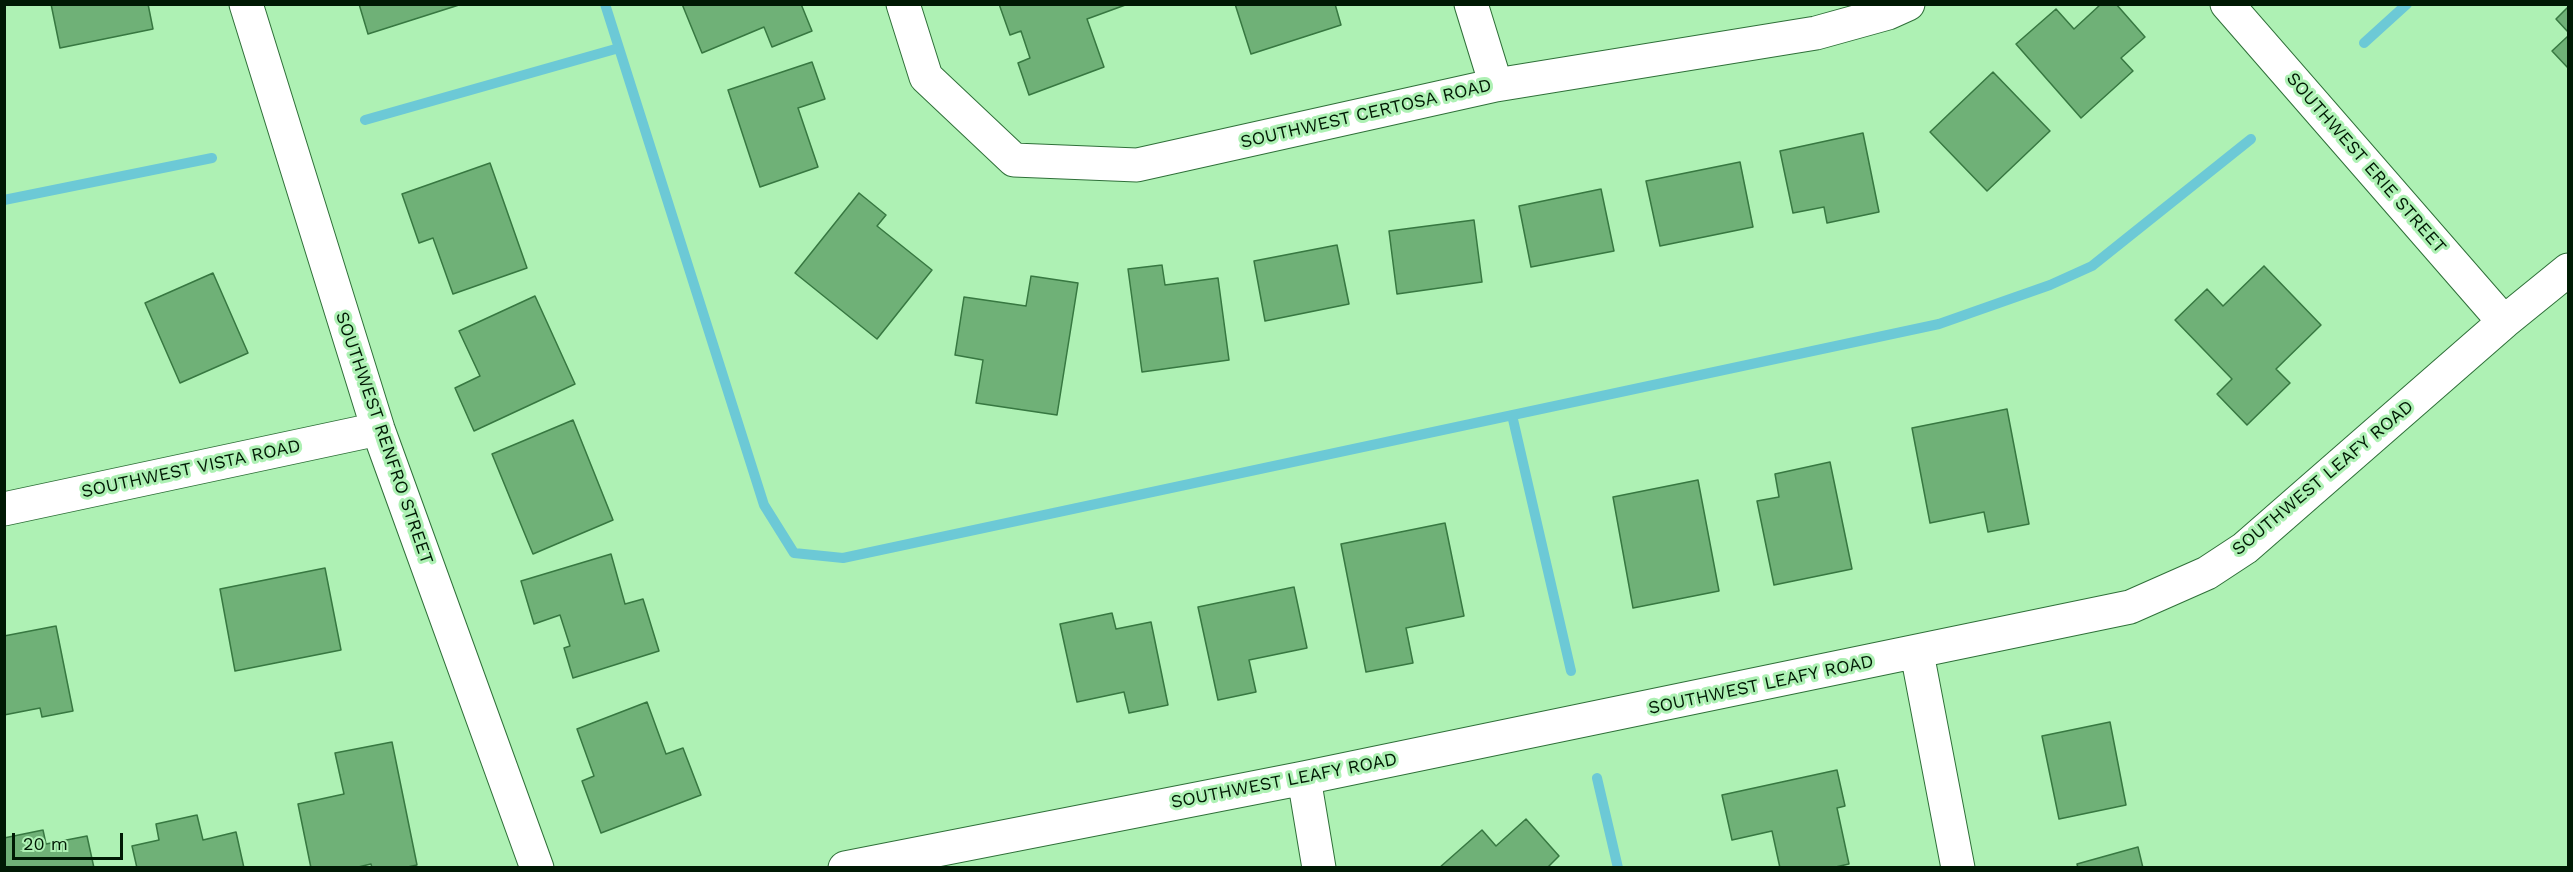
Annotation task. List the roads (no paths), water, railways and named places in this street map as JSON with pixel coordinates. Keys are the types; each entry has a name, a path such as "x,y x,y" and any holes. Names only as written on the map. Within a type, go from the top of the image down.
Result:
{"street":[{"name":"SOUTHWEST RENFRO STREET","path":"246,4 378,429 537,867"},
{"name":"SOUTHWEST CERTOSA ROAD","path":"903,4 926,77 1014,160 1137,165 1496,85 1816,33 1888,13 1908,4"},
{"path":"1471,4 1496,85"},
{"name":"SOUTHWEST ERIE STREET","path":"2227,4 2504,322"},
{"name":"SOUTHWEST LEAFY ROAD","path":"845,867 1304,778 1917,653 2130,607 2207,573 2245,548 2504,322 2568,270"},
{"name":"SOUTHWEST VISTA ROAD","path":"4,509 378,429"},
{"path":"1917,653 1958,867"},
{"path":"1304,778 1319,867"}],"waterway":[{"path":"605,4 764,505 794,553 843,558 1939,324 2050,285 2092,266 2251,139"},
{"path":"2364,43 2407,4"},
{"path":"365,120 619,48"},
{"path":"4,200 212,158"},
{"path":"1512,415 1571,671"},
{"path":"1597,778 1618,868"}]}
